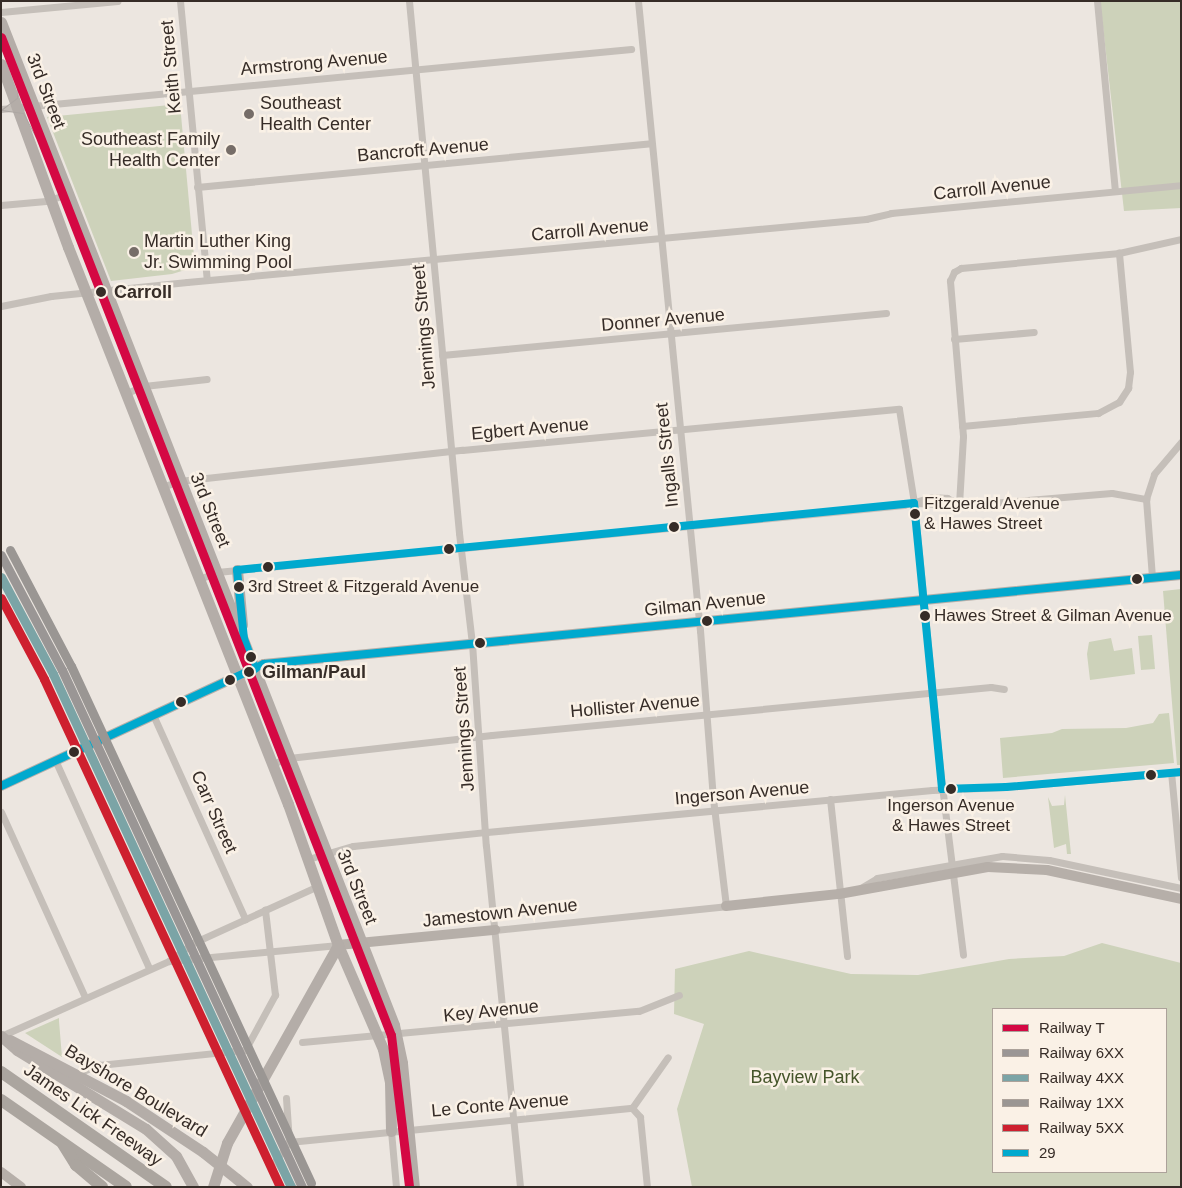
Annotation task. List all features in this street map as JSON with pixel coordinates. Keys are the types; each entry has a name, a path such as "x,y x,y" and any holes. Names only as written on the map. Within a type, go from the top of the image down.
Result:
{"highway":[{"name":"James Lick Freeway","path":"1,1072 166,1187"},
{"path":"1,1100 126,1187"},
{"path":"60,1140 76,1165 102,1187"}],"main road":[{"name":"3rd Street","path":"1,22 70,193 179,481 244,639 324,853 396,1035 414,1187"},
{"name":"3rd Street","path":"1,64 53,199 86,292 165,486 237,679 308,859 338,945 379,1037 389,1074 391,1131"},
{"path":"237,570 244,639"},
{"path":"213,1187 227,1144 338,945"},
{"name":"Bayshore Boulevard","path":"1,1036 141,1110 203,1152 247,1187"},
{"name":"Bayshore Boulevard","path":"1,1036 17,1050 146,1129 176,1156 193,1187"}],"street":[{"path":"1,12 117,1"},
{"name":"Keith Street","path":"180,1 207,280"},
{"name":"Jennings Street","path":"409,1 442,355 472,643 495,930 520,1187"},
{"name":"Ingalls Street","path":"638,1 708,714 714,810 726,906"},
{"path":"1097,1 1114,190"},
{"name":"Armstrong Avenue","path":"1,109 415,68 631,49"},
{"name":"Bancroft Avenue","path":"198,187 651,143"},
{"name":"Carroll Avenue","path":"1,306 86,292 866,219 891,213 1181,185"},
{"path":"1,205 53,199 70,193"},
{"path":"959,504 962,426 950,281 957,269 1119,253 1181,239"},
{"path":"962,426 1098,413 1119,402 1128,388 1130,372 1119,253"},
{"name":"Donner Avenue","path":"442,355 886,313"},
{"path":"954,339 1034,332"},
{"path":"126,393 144,386 207,379"},
{"name":"Egbert Avenue","path":"165,486 179,481 452,452 899,409 914,503"},
{"path":"1152,578 1146,499 1154,474 1181,442"},
{"path":"199,579 217,572 914,503 959,504 1112,493 1146,499"},
{"path":"914,503 942,789 963,955"},
{"name":"Gilman Avenue","path":"1,786 237,679 264,664 1181,575"},
{"name":"Hollister Avenue","path":"271,764 289,758 708,714 991,687 1004,689"},
{"name":"Carr Street","path":"154,717 246,919"},
{"path":"56,762 148,968"},
{"path":"1171,772 1181,878"},
{"name":"Ingerson Avenue","path":"308,859 353,846 487,832 942,789 1006,787 1181,772"},
{"path":"830,799 847,956"},
{"path":"1,812 85,997"},
{"name":"Jamestown Avenue","path":"1,1036 148,968 169,961 495,930 839,894 1002,856 1034,858 1181,888"},
{"name":"Jamestown Avenue","path":"952,867 1032,868 1181,899"},
{"path":"169,961 193,943 318,886"},
{"path":"75,1074 99,1066 241,1052 249,1046 274,1002 265,910"},
{"name":"Key Avenue","path":"302,1042 379,1037 639,1011 679,995"},
{"path":"647,1187 640,1117 632,1108 668,1057"},
{"path":"286,1098 289,1142 276,1160 293,1187"},
{"name":"Le Conte Avenue","path":"289,1142 632,1108"},
{"path":"391,1131 396,1187"},
{"path":"1,1172 21,1187"}],"green space":[{"path":"1100,1 1181,1 1181,208 1124,211"},
{"path":"180,104 195,267 172,274 111,281 47,117"},
{"path":"1181,589 1181,765 1177,765 1163,591"},
{"path":"1152,635 1155,669 1141,670 1138,636"},
{"path":"1111,638 1114,651 1132,648 1135,674 1090,680 1087,654 1089,642"},
{"path":"1169,713 1174,763 1003,778 1000,738 1052,733 1062,729 1126,728 1153,723 1159,714"},
{"path":"1065,795 1071,854 1067,854 1066,844 1054,848 1048,797 1052,806 1064,805"},
{"name":"Bayview Park","path":"1102,943 1181,963 1181,1187 692,1187 677,1109 704,1024 674,1014 675,969 749,951 851,974 918,975 1009,959 1064,956"},
{"path":"59,1018 59,1021 62,1057 25,1033"}],"tram line":[{"path":"1,110 17,98 18,77"},
{"path":"1,110 23,113 36,137"}],"rail line":[{"name":"T","path":"1,37 391,1035 409,1187"},
{"name":"1XX","path":"10,550 71,666 311,1183"},
{"name":"6XX","path":"1,555 62,670 302,1187"},
{"name":"4XX","path":"1,577 53,674 291,1187"},
{"name":"5XX","path":"1,598 44,679 280,1187"}],"transit line":[{"name":"29","path":"255,669 244,639 237,570 914,503 942,789 1006,787 1181,772"},
{"name":"29","path":"1,786 264,664 1181,575"}],"place":[{"name":"Southeast Health Center","path":"249,114"},
{"name":"Southeast Family Health Center","path":"231,150"},
{"name":"Martin Luther King Jr. Swimming Pool","path":"134,252"},
{"name":"Carroll","path":"101,292"},
{"name":"Fitzgerald Avenue & Hawes Street","path":"915,514"},
{"name":"3rd Street & Fitzgerald Avenue","path":"239,587"},
{"name":"Hawes Street & Gilman Avenue","path":"925,616"},
{"name":"Gilman/Paul","path":"249,672"},
{"name":"Ingerson Avenue & Hawes Street","path":"951,789"}]}
